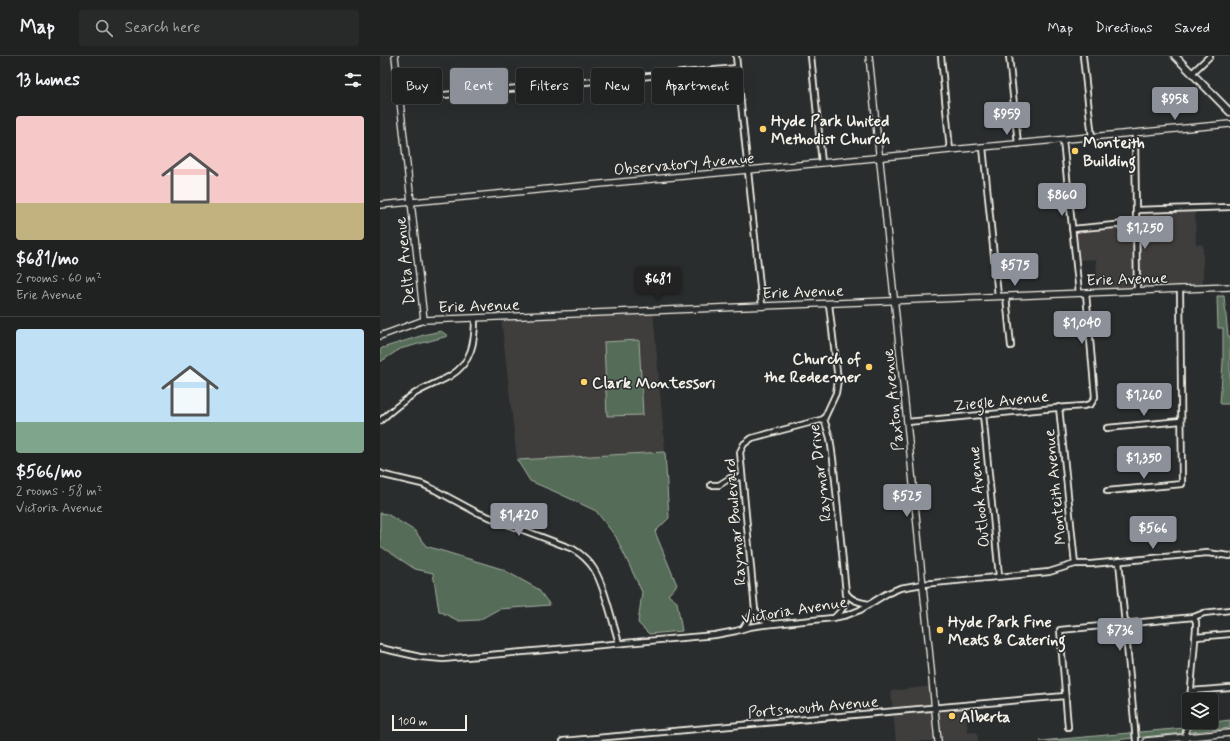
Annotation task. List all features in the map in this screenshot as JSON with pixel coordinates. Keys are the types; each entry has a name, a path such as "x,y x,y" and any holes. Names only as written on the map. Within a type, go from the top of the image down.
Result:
{"main road":[{"path":"1175,56 1230,112"}],"street":[{"name":"Delta Avenue","path":"395,56 396,68"},
{"path":"736,56 737,68"},
{"path":"811,56 822,163"},
{"name":"Paxton Avenue","path":"869,56 938,741"},
{"path":"941,56 950,150"},
{"path":"1009,56 1018,144"},
{"path":"1083,56 1092,138"},
{"path":"1192,73 1210,56"},
{"path":"442,95 652,76"},
{"name":"Delta Avenue","path":"401,104 424,320"},
{"path":"741,104 762,305"},
{"name":"Observatory Avenue","path":"380,206 1230,124"},
{"path":"1135,134 1137,291"},
{"path":"1063,140 1079,293"},
{"path":"983,147 998,296"},
{"path":"1136,210 1230,207"},
{"path":"1072,229 1136,223"},
{"name":"Erie Avenue","path":"380,336 424,320 1230,287"},
{"path":"1107,491 1182,484 1180,289"},
{"name":"Ziegle Avenue","path":"907,422 983,414 1087,406 1094,400 1095,397 1086,293"},
{"path":"1006,296 1011,346"},
{"name":"Raymar Drive","path":"829,304 838,380 836,393 824,419 830,438 833,459 846,593 846,601 843,608 833,618"},
{"path":"380,420 396,406 415,394 451,376 463,364 474,343 474,318"},
{"name":"Monteith Avenue","path":"1059,408 1075,564"},
{"name":"Outlook Avenue","path":"983,414 999,576"},
{"name":"Raymar Boulevard","path":"755,610 740,452 747,440 752,438 824,419"},
{"path":"1107,428 1182,421"},
{"path":"380,473 422,484 476,512 573,549 581,554 593,568 620,643"},
{"path":"711,485 719,485 730,478 742,477"},
{"name":"Victoria Avenue","path":"380,648 420,657 443,659 715,635 772,624 833,618 847,615 860,610 886,594 900,588 922,584 1049,572 1075,564 1091,564 1207,553 1230,556"},
{"path":"1119,561 1136,741"},
{"path":"846,593 850,598 857,602 869,604"},
{"path":"743,629 755,610 763,620 772,624"},
{"path":"1068,727 1060,630 1194,617 1204,613 1230,610"},
{"path":"1194,617 1196,622 1196,637 1191,691 1230,688"},
{"path":"1196,637 1230,634"},
{"name":"Portsmouth Avenue","path":"563,741 1065,696"},
{"path":"1185,739 1186,729"},
{"path":"1146,741 1185,739 1230,733"}],"shaded area":[{"path":"1195,208 1196,244 1203,245 1203,288 1098,292 1096,259 1075,260 1072,229 1136,223 1136,210"},
{"name":"Clark Montessori","path":"653,310 665,452 517,460 501,317"},
{"path":"933,686 935,708 965,705 968,733 977,732 978,741 896,741 891,691"}],"green space":[{"path":"1217,296 1224,296 1228,336 1230,336 1230,404 1220,403 1223,362 1223,328 1218,328"},
{"path":"441,331 448,336 400,349 380,362 380,350 382,348"},
{"path":"639,340 643,415 607,416 604,342"},
{"path":"665,452 669,518 655,532 677,585 668,595 677,602 682,631 649,634 638,623 642,592 616,537 596,511 530,481 517,460"},
{"path":"380,513 387,514 415,531 426,546 502,569 538,589 550,605 499,609 479,620 459,621 439,611 433,573 415,569 380,546"},
{"path":"1230,720 1230,728 1105,741 1040,741 1182,728 1218,729 1218,722"}],"place":[{"name":"Hyde Park United Methodist Church","path":"763,129"},
{"name":"Monteith Building","path":"1075,151"},
{"name":"Church of the Redeemer","path":"869,367"},
{"name":"Clark Montessori","path":"584,382"},
{"name":"Hyde Park Fine Meats & Catering","path":"940,630"},
{"name":"Alberta","path":"952,716"}]}
